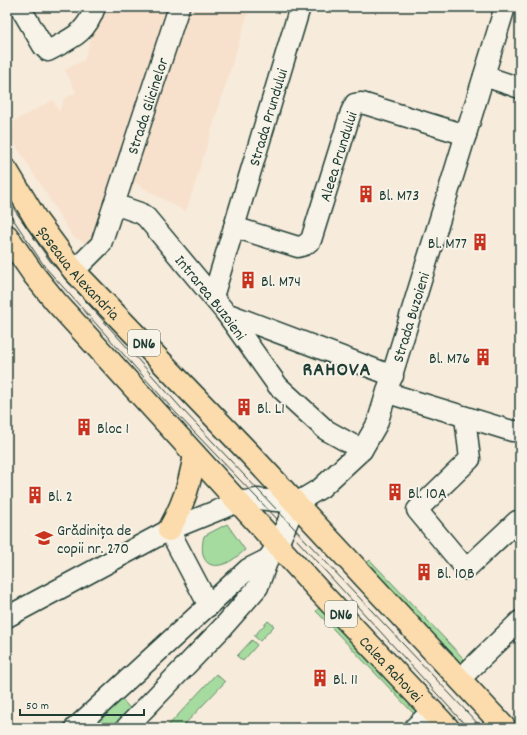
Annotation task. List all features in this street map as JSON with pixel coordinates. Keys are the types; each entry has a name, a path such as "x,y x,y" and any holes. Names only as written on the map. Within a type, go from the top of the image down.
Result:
{"main road":[{"name":"Șoseaua Alexandria","path":"7,170 37,221 74,271 296,503"},
{"name":"DN6","path":"7,236 34,276 56,302 238,502"},
{"path":"169,530 182,507 189,486 195,455"},
{"name":"Calea Rahovei","path":"238,502 273,552 322,594 448,728"},
{"name":"DN6","path":"296,503 505,728"}],"street":[{"path":"20,7 43,46 48,51 80,33 88,24 95,7"},
{"name":"Strada Glicinelor","path":"114,204 178,7"},
{"name":"Strada Prundului","path":"213,297 300,7"},
{"name":"Strada Buzoieni","path":"296,503 321,488 362,450 378,424 505,7"},
{"path":"484,76 520,88"},
{"name":"Aleea Prundului","path":"234,227 298,247 305,245 311,240 351,112 355,104 362,102 466,135"},
{"path":"74,271 101,244 114,204"},
{"name":"Intrarea Buzoieni","path":"114,204 140,213 146,217 226,313 278,386 326,430 362,450"},
{"path":"226,313 466,417 512,431 520,431"},
{"path":"466,417 470,459 417,510 466,569 517,521 520,525"},
{"path":"7,617 169,530 238,502 258,499 296,503 258,587 126,728"},
{"path":"169,530 209,606"},
{"path":"75,728 248,569 273,552"},
{"path":"460,679 520,621"},
{"path":"118,689 140,713"},
{"path":"414,728 432,711"}],"shaded area":[{"path":"101,7 250,7 186,212 135,183 131,193 110,186 95,233 86,243 73,237 7,131 7,125 53,100 59,112 64,99 76,92 65,70 84,60"}],"green space":[{"path":"227,524 245,550 227,563 211,565 204,558 202,548 204,536"},
{"path":"370,560 464,659 457,666 364,565"},
{"path":"322,605 420,709 415,715 316,611"},
{"path":"268,621 274,626 260,641 254,636"},
{"path":"252,640 257,645 243,661 237,656"},
{"path":"216,674 225,682 181,728 166,728"},
{"path":"120,697 133,712 116,728 86,728"}],"tram line":[{"path":"7,199 50,261 182,409 482,728"},
{"path":"7,210 45,267 177,414 278,520"},
{"path":"297,540 468,728"}],"place":[{"name":"Bl. M73","path":"366,194"},
{"name":"Bl. M77","path":"480,242"},
{"name":"Bl. M74","path":"248,280"},
{"name":"Bl. M76","path":"483,357"},
{"name":"Bl. L1","path":"244,407"},
{"name":"Bloc 1","path":"84,427"},
{"name":"Bl. 10A","path":"395,492"},
{"name":"Bl. 2","path":"35,495"},
{"name":"Grădinița de copii nr. 270","path":"44,538"},
{"name":"Bl. 10B","path":"424,572"},
{"name":"Bl. 11","path":"320,678"}],"district":[{"name":"RAHOVA","path":"337,368"}]}
